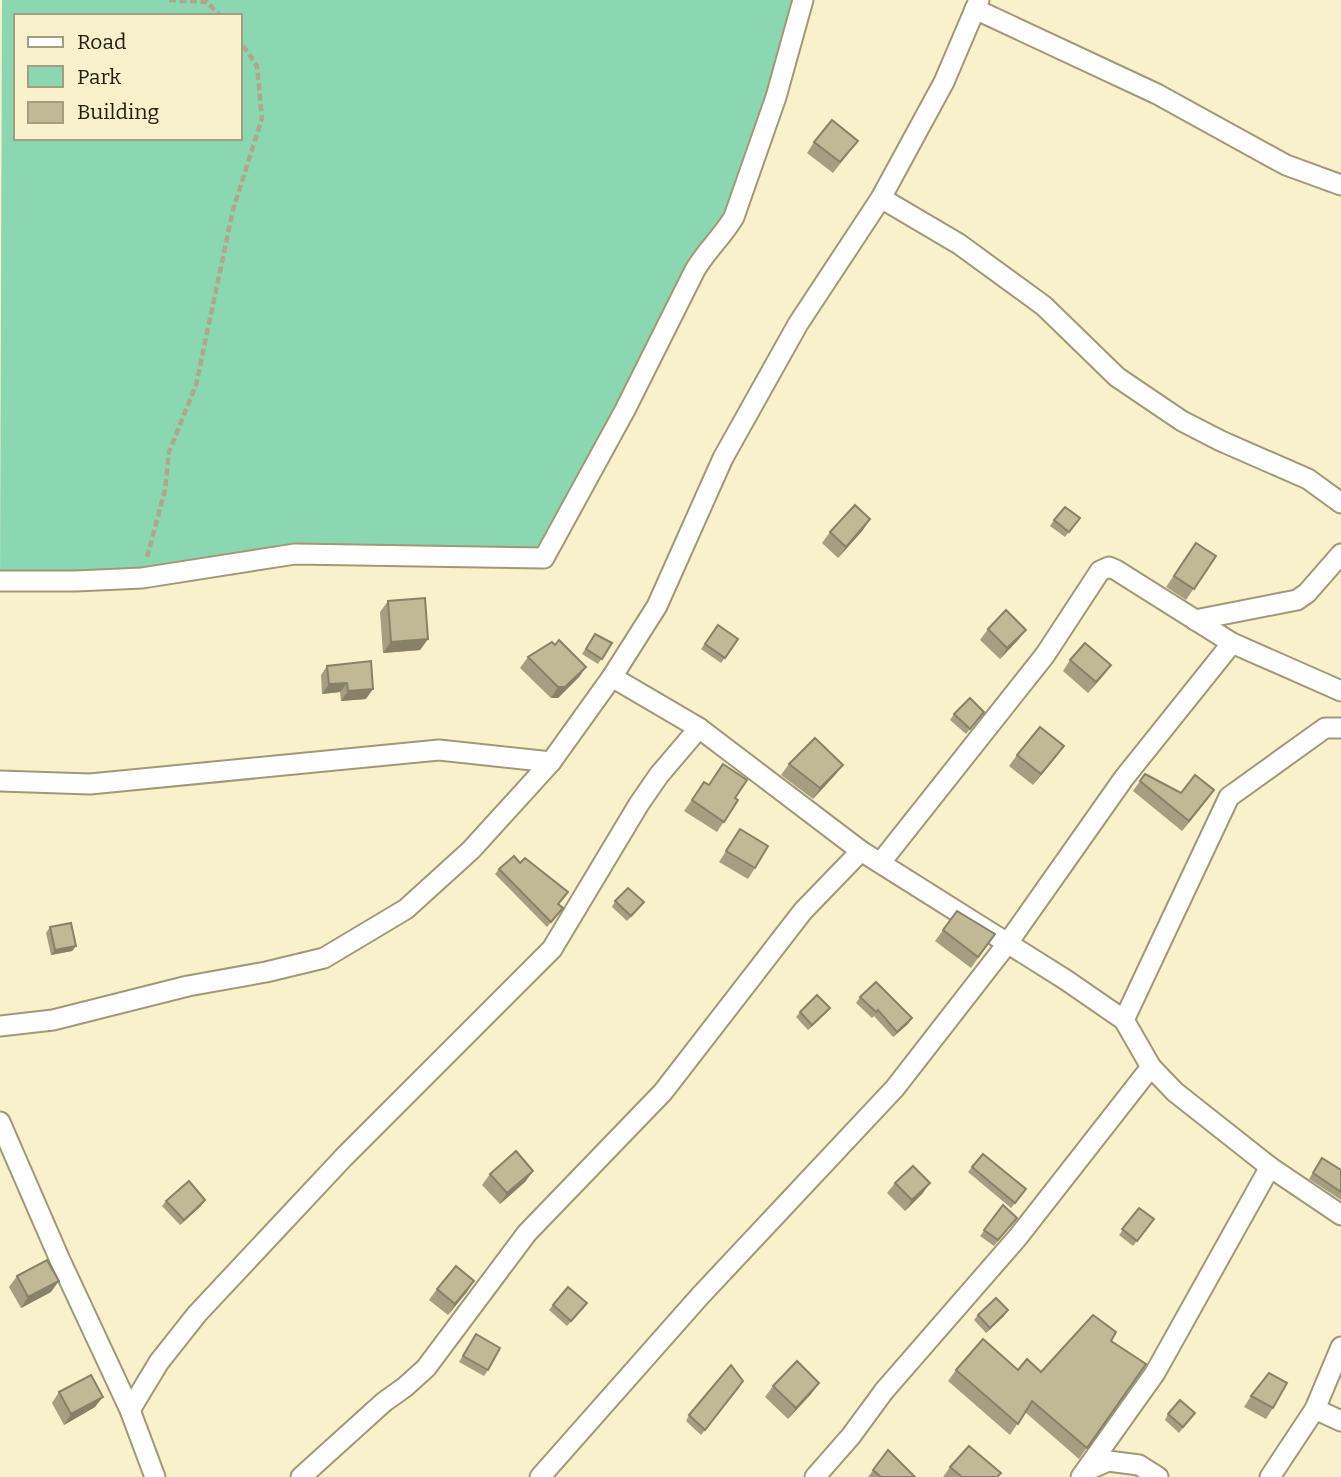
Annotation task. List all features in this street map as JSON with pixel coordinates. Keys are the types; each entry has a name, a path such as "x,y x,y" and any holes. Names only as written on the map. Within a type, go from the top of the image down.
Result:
{"street":[{"path":"0,581 142,578 295,554 544,558 625,410 695,270 734,218 776,97 803,0"},
{"path":"0,1026 53,1020 188,986 267,972 324,958 406,909 471,850 551,762 612,677 657,606 723,458 798,324 881,198 944,82 977,4 1157,94 1286,165 1341,185"},
{"path":"881,198 959,244 1044,306 1117,377 1182,421 1308,479 1341,503"},
{"path":"1195,620 1297,600 1307,593 1341,554"},
{"path":"881,862 1045,655 1100,570 1109,567 1116,570 1232,643 1341,691"},
{"path":"540,1477 700,1296 895,1088 1007,944 1124,778 1232,643"},
{"path":"612,677 699,728 861,851 1066,980 1124,1020 1151,1067 1175,1092 1270,1167 1341,1215"},
{"path":"130,1410 159,1362 197,1314 344,1157 552,949 639,803 699,728"},
{"path":"1124,1020 1229,797 1325,728 1341,728"},
{"path":"0,781 90,784 439,750 551,762"},
{"path":"301,1477 425,1368 527,1233 663,1092 803,911 861,851"},
{"path":"815,1477 851,1436 884,1391 1018,1237 1151,1067"},
{"path":"0,1122 130,1410 155,1477"},
{"path":"1084,1473 1155,1373 1270,1167"},
{"path":"1270,1477 1315,1409 1341,1347"},
{"path":"1315,1409 1341,1421"},
{"path":"1084,1473 1108,1461 1139,1465 1158,1477"}],"path":[{"path":"169,0 207,2 218,14"},
{"path":"142,578 165,490 169,452 196,384 233,210 262,118 257,66 242,44"}],"green space":[{"path":"2,0 794,0 777,88 705,259 541,556 267,563 0,585"}],"building":[{"path":"832,120 858,141 840,162 814,142"},
{"path":"855,505 870,519 846,547 830,532"},
{"path":"1065,507 1080,518 1069,532 1054,520"},
{"path":"1196,543 1216,556 1194,589 1174,576"},
{"path":"425,598 428,639 391,642 388,601"},
{"path":"1006,610 1026,630 1007,648 988,629"},
{"path":"718,625 738,639 725,658 705,644"},
{"path":"595,634 612,643 602,659 586,649"},
{"path":"559,640 586,667 565,687 558,687 528,657 552,642 555,645"},
{"path":"1085,643 1111,665 1096,682 1070,660"},
{"path":"371,661 373,689 348,691 347,683 329,684 327,666"},
{"path":"970,698 984,712 970,729 954,714"},
{"path":"1040,727 1064,746 1041,774 1017,755"},
{"path":"815,738 843,765 820,788 789,764"},
{"path":"723,764 747,780 724,822 692,800 704,782 709,785"},
{"path":"1145,774 1181,793 1195,775 1214,790 1189,821 1140,781"},
{"path":"740,829 768,846 755,868 726,851"},
{"path":"514,856 520,863 525,858 568,892 558,904 563,908 551,922 499,869"},
{"path":"628,888 644,902 631,916 615,901"},
{"path":"957,911 995,934 978,957 943,930"},
{"path":"71,923 76,946 55,950 50,927"},
{"path":"876,982 912,1018 897,1032 878,1010 876,1012 860,997"},
{"path":"817,995 830,1008 812,1025 800,1012"},
{"path":"516,1151 533,1171 507,1193 490,1174"},
{"path":"983,1154 1026,1189 1015,1203 972,1167"},
{"path":"1322,1158 1341,1170 1341,1192 1313,1173"},
{"path":"913,1166 930,1183 912,1200 895,1183"},
{"path":"189,1181 205,1200 184,1220 166,1201"},
{"path":"1003,1205 1017,1218 998,1240 984,1230"},
{"path":"1139,1208 1154,1219 1137,1241 1122,1229"},
{"path":"47,1260 59,1281 28,1297 17,1276"},
{"path":"456,1266 474,1281 455,1304 437,1289"},
{"path":"568,1287 587,1303 571,1321 553,1305"},
{"path":"996,1298 1008,1310 990,1328 978,1315"},
{"path":"1093,1315 1116,1332 1111,1341 1146,1364 1087,1448 1032,1401 1018,1424 956,1370 983,1339 1018,1370 1027,1359 1041,1372"},
{"path":"476,1334 500,1348 488,1370 463,1356"},
{"path":"797,1361 819,1383 796,1408 773,1386"},
{"path":"731,1365 743,1381 705,1430 689,1415"},
{"path":"1269,1373 1287,1383 1273,1408 1251,1396"},
{"path":"91,1375 103,1397 71,1414 59,1392"},
{"path":"1180,1400 1195,1413 1183,1427 1168,1414"},
{"path":"969,1446 1001,1473 997,1477 962,1477 950,1467"},
{"path":"888,1450 915,1477 881,1477 873,1470"}]}
